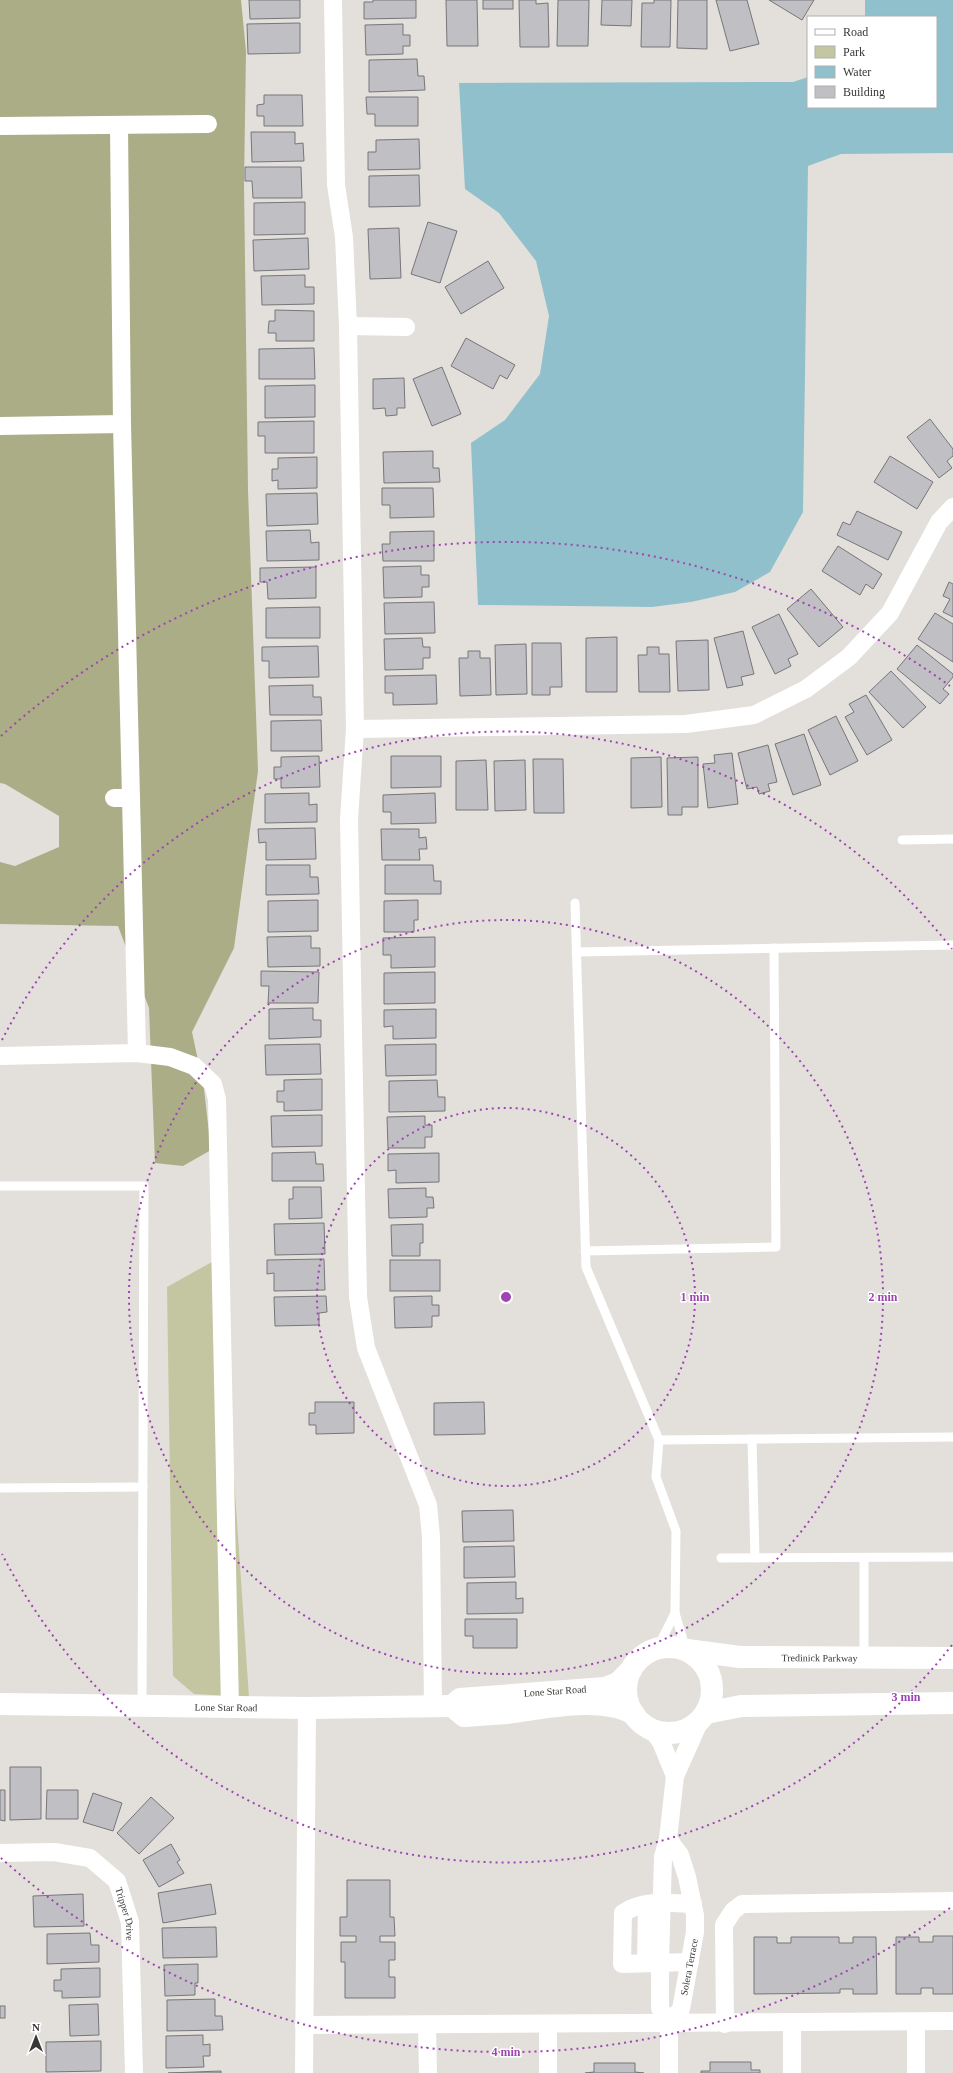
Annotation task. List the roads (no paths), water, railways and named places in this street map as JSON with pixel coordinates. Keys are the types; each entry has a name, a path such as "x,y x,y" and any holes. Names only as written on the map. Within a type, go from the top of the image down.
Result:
{"street":[{"path":"333,0 336,185 344,237 348,326 355,729 349,819 358,1297 366,1348 428,1505 442,1706"},
{"path":"0,126 208,124"},
{"path":"119,126 122,424 122,798 137,1053"},
{"path":"348,326 406,327"},
{"path":"0,426 122,424"},
{"path":"355,729 686,724 754,715 806,689 849,657 890,613 939,522 953,507"},
{"path":"0,1056 137,1053 170,1057 194,1066 213,1084 217,1099 230,1707"},
{"path":"669,2073 669,2024 660,2008 653,1963 655,1904 663,1857 668,1838 675,1776 711,1701 712,1689 710,1676 705,1665 696,1656 686,1650 671,1647 657,1649 646,1653 638,1661 631,1670 627,1681 627,1692 629,1704 634,1714 651,1728 661,1742 675,1776"},
{"name":"Tredinick Parkway","path":"686,1650 740,1657 864,1659 953,1658"},
{"name":"Lone Star Road","path":"0,1704 308,1708 442,1706 460,1699 605,1688 618,1683 631,1670"},
{"path":"651,1728 673,1732 683,1730 693,1725 703,1715 741,1706 953,1703"},
{"name":"Lone Star Road","path":"442,1706 464,1716 598,1704 623,1708 634,1714"},
{"path":"304,2073 308,1708"},
{"name":"Solera Terrace","path":"668,1838 680,1855 693,1904 695,1932 680,2009 669,2024"},
{"name":"Tripper Drive","path":"0,1853 54,1852 90,1858 118,1881 130,1922 134,2073"},
{"path":"725,2024 724,1925 733,1911 742,1904 953,1901"},
{"path":"690,1962 622,1964 623,1913 635,1905 693,1904"},
{"path":"916,2022 916,2073"},
{"path":"304,2026 953,2022"},
{"path":"792,2023 792,2073"},
{"path":"428,2025 428,2073"},
{"path":"548,2025 548,2073"}],"lane":[{"path":"902,840 953,839"},
{"path":"575,903 586,1267 658,1440 656,1477 676,1531 675,1613 686,1650"},
{"path":"576,952 953,944"},
{"path":"585,1251 776,1247 774,948"},
{"path":"0,1186 144,1186 142,1706"},
{"path":"658,1440 953,1437"},
{"path":"752,1439 755,1558"},
{"path":"0,1488 143,1487"},
{"path":"721,1558 953,1557"},
{"path":"864,1558 864,1659"},
{"path":"657,1649 675,1613"}],"water":[{"path":"865,0 953,0 953,153 841,154 808,166 803,512 770,572 735,592 691,602 652,607 478,605 471,443 505,420 540,374 549,316 536,261 499,213 465,189 459,83 793,82 807,77 807,108 937,108 937,16 865,16"}]}
